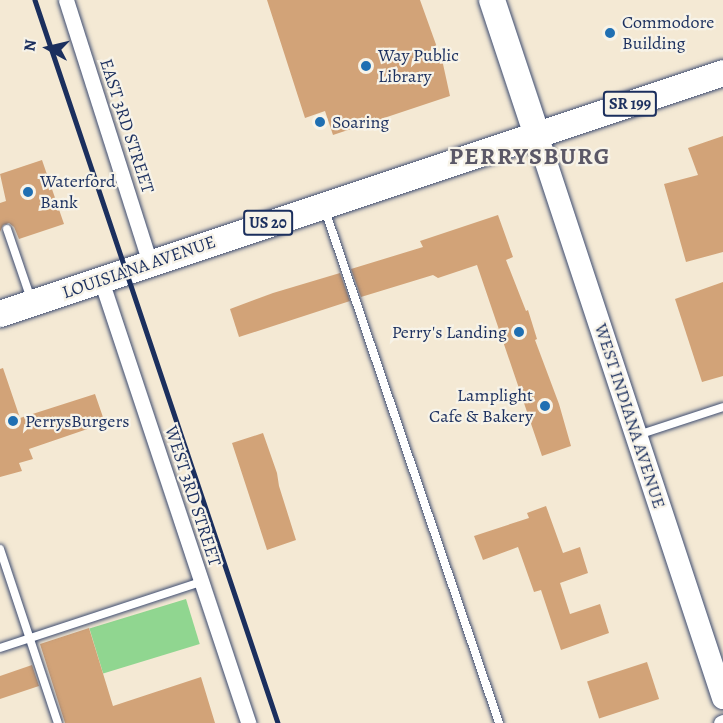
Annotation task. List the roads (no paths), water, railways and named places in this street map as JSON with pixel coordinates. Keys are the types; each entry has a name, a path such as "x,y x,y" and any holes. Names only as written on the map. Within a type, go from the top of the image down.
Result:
{"main road":[{"path":"492,0 537,135"},
{"name":"LOUISIANA AVENUE","path":"0,314 323,204 723,73"},
{"name":"WEST INDIANA AVENUE","path":"537,135 723,698"}],"street":[{"name":"EAST 3RD STREET","path":"66,0 150,264"},
{"name":"WEST 3RD STREET","path":"101,280 248,723"}],"lane":[{"path":"323,204 499,723"},
{"path":"7,229 32,303"},
{"path":"636,436 723,406"},
{"path":"0,549 58,723"},
{"path":"0,648 201,582"}],"railway":[{"path":"35,0 278,723"}],"place":[{"name":"Commodore Building","path":"610,33"},
{"name":"Way Public Library","path":"366,66"},
{"name":"Soaring","path":"320,122"},
{"name":"Waterford Bank","path":"28,192"},
{"name":"Perry's Landing","path":"519,332"},
{"name":"Lamplight Cafe & Bakery","path":"545,406"},
{"name":"PerrysBurgers","path":"13,421"}],"district":[{"name":"PERRYSBURG","path":"530,157"}]}
